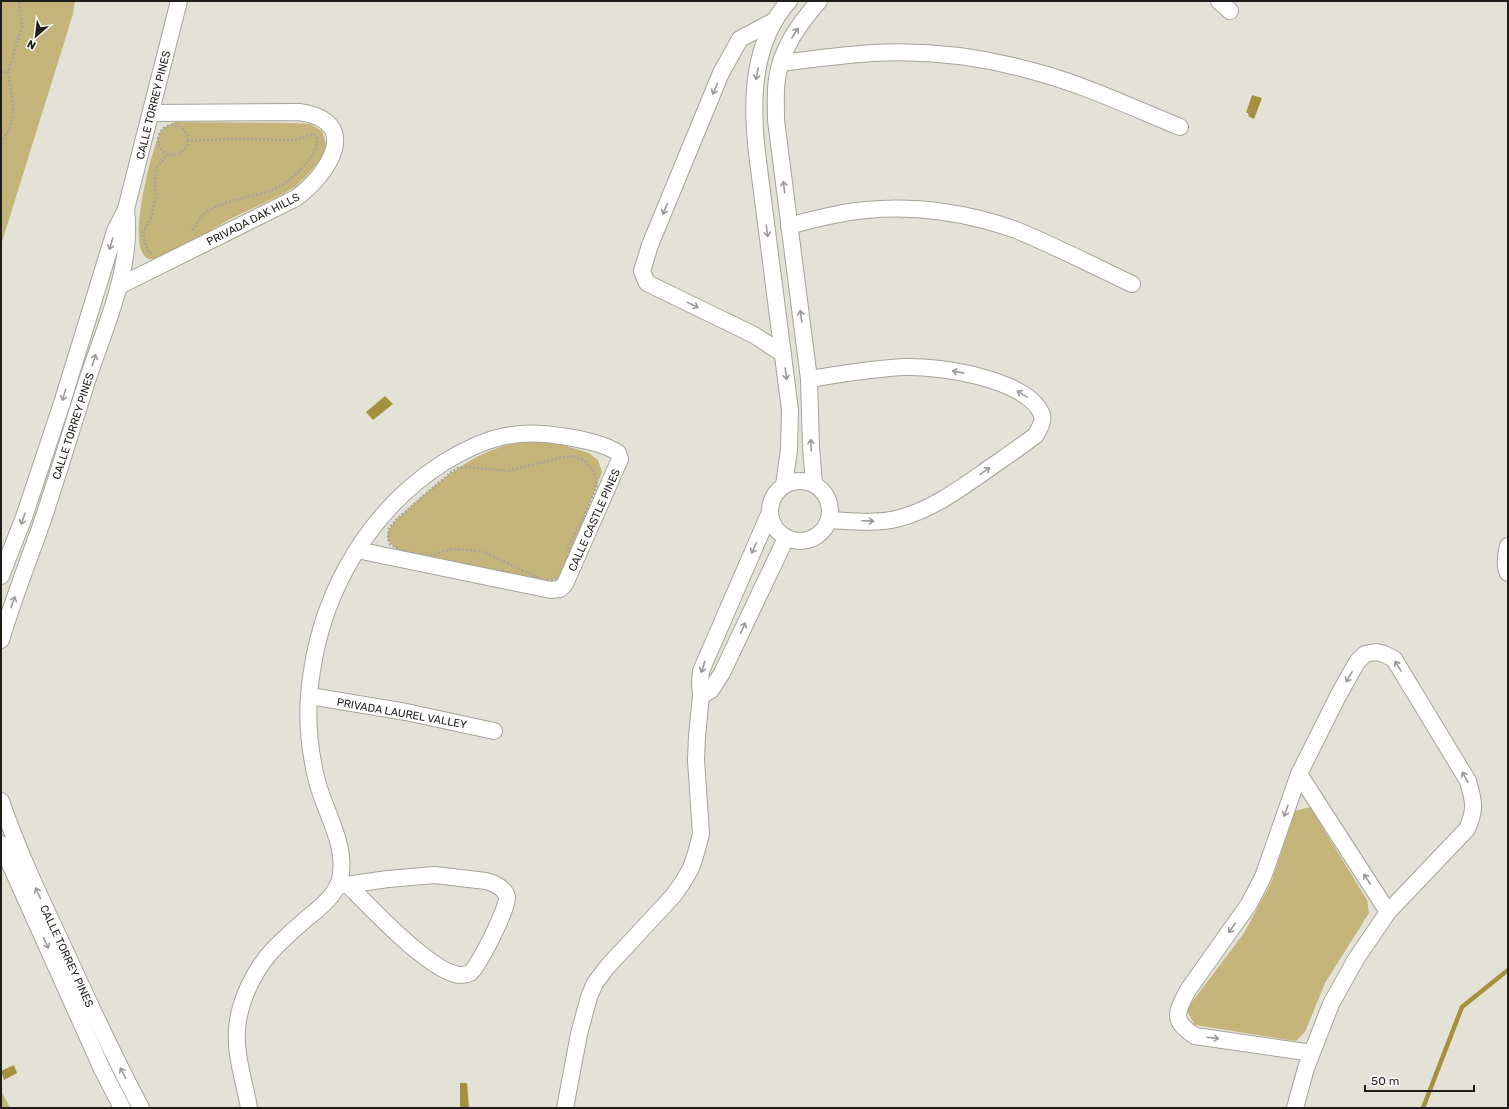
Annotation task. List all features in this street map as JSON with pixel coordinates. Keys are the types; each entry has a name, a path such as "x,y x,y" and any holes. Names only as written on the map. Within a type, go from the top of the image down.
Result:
{"street":[{"name":"CALLE TORREY PINES","path":"1,576 24,517 62,403 115,231 126,209 179,1"},
{"path":"784,485 789,450 790,410 754,129 754,102 756,78 762,48 774,21 789,1"},
{"path":"814,484 811,447 810,379 776,120 776,80 790,41 819,1"},
{"path":"774,21 740,39 729,59 653,238 642,271 647,284 754,335 783,354"},
{"path":"781,63 875,53 921,53 960,56 999,63 1056,78 1180,127"},
{"name":"PRIVADA DAK HILLS","path":"119,286 296,198 309,189 320,176 334,150 335,137 330,127 322,119 313,114 299,112 151,113"},
{"name":"CALLE TORREY PINES","path":"1,640 8,616 39,530 119,286 128,244 126,209"},
{"path":"789,226 837,214 867,210 904,209 940,212 977,218 1015,230 1132,284"},
{"path":"810,379 878,368 908,366 958,372 996,380 1014,389 1027,397 1036,406 1042,416 1041,425 1036,435 936,503 895,519 875,521 829,520"},
{"name":"CALLE CASTLE PINES","path":"343,886 340,876 341,863 339,850 335,834 315,775 310,736 310,696 311,674 316,642 333,594 357,550 385,512 415,483 434,469 481,442 521,433 552,434 606,447 618,453 620,459 565,584 560,589 551,590 357,550"},
{"path":"793,481 804,481 814,484 822,490 828,499 830,510 829,520 824,529 816,536 807,540 796,541 786,538 778,531 772,522 770,512 771,502 776,492 784,485 793,481"},
{"path":"565,1108 579,1034 589,997 595,983 608,966 673,896 683,882 696,853 700,834 696,760 701,696 701,671 770,512"},
{"path":"701,696 711,690 722,673 786,538"},
{"path":"1507,571 1506,556 1508,546"},
{"path":"1295,1108 1306,1068 1312,1053 1331,1004 1356,959 1388,912 1467,829 1474,815 1472,794 1468,781 1394,659 1376,652 1365,654 1357,662 1338,696 1299,774 1263,876 1249,904 1188,990 1181,1003 1178,1014 1179,1022 1184,1029 1195,1036 1312,1053"},
{"name":"PRIVADA LAUREL VALLEY","path":"310,696 406,712 494,731"},
{"path":"1299,774 1388,912"},
{"name":"CALLE TORREY PINES","path":"1,801 37,891 100,1028 141,1108"},
{"name":"CALLE TORREY PINES","path":"1,844 102,1069 122,1108"},
{"path":"249,1108 237,1043 237,1030 243,1000 256,970 278,943 320,908 343,886 388,879 434,875 494,883 506,894 507,899 504,912 478,963 471,973 463,975 453,974 430,960 343,886"}],"path":[{"path":"1,143 8,130 12,117 13,104 8,72 22,27 19,1"},
{"path":"1,72 8,72"},
{"path":"171,125 180,127 186,133 187,142 186,146 181,152 177,154 168,154 162,149 158,141 160,133 166,126 171,125"},
{"path":"187,142 231,139 295,140 312,134 317,136 318,143 313,154 303,168 288,181 268,192 244,197 210,210 201,216 193,231 189,235"},
{"path":"158,254 150,253 144,242 143,233 151,216 156,197 155,184 157,167 168,154"},
{"path":"574,456 585,461 594,472 597,485 583,520 569,544 566,567 560,578 546,581 484,552 452,549 426,556 401,551 390,544 388,538 389,528 397,519 450,473 458,468 469,467 507,471 574,456"}],"shaded area":[{"path":"1,1 75,1 73,14 1,245"},
{"path":"1252,95 1262,98 1254,119 1249,117 1248,113 1246,113"},
{"path":"174,122 310,124 322,131 326,144 323,157 295,187 232,218 165,257 152,259 147,258 141,250 139,236 142,198 151,159 160,133 164,128"},
{"path":"385,396 393,404 373,420 366,412"},
{"path":"542,441 563,445 589,453 598,460 602,472 560,578 546,581 401,551 391,544 388,533 397,519 423,495 451,473 481,455 498,448 518,442"},
{"path":"1310,807 1367,900 1369,913 1325,983 1305,1032 1296,1041 1195,1025 1186,1010 1244,933 1271,883 1295,811"},
{"path":"14,1065 17,1073 4,1080 1,1071"},
{"path":"460,1083 467,1083 469,1108 460,1108"},
{"path":"1,1090 10,1108 1,1108"}],"waterway":[{"path":"1423,1108 1462,1007 1508,970"}]}
